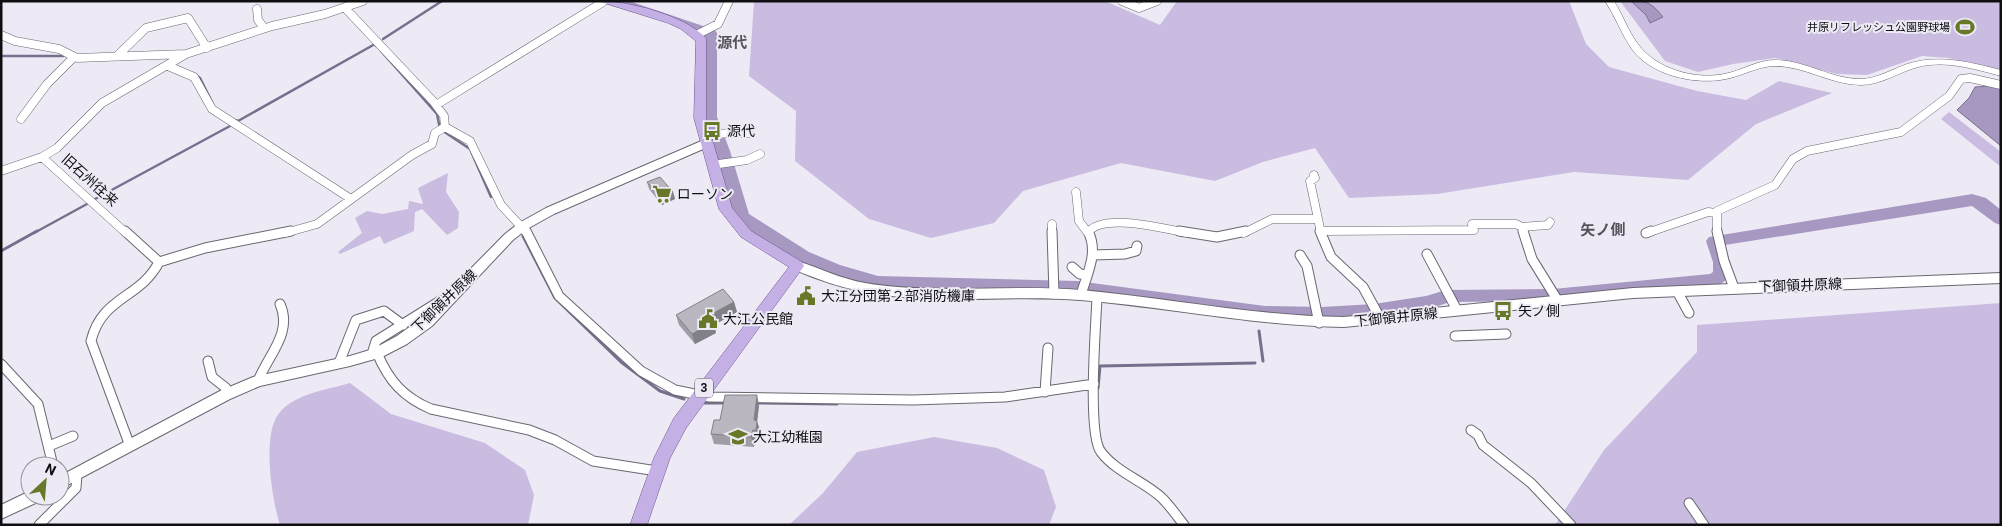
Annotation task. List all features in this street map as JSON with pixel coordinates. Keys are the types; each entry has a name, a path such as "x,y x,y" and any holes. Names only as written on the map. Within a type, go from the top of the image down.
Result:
{"main road":[{"path":"603,1 680,25 698,34 702,40 700,118 721,163 726,209 736,225 761,246 797,266"},
{"name":"下御領井原線","path":"70,478 225,395 258,381 339,363 374,353 414,332 449,300 509,237 523,226 710,136"},
{"name":"下御領井原線","path":"797,266 834,282 878,290 923,294 1081,295 1266,320 1318,317 1380,318 1677,291 2001,278"},
{"name":"3","path":"638,525 657,471 680,422 797,266"},
{"path":"1,512 20,503"}],"street":[{"name":"旧石州往来","path":"159,262 42,157 66,141 102,103 186,54 264,28 345,8 363,1"},
{"path":"436,105 603,1"},
{"path":"698,34 718,24 728,1"},
{"path":"1122,1 1139,8 1157,1"},
{"path":"1609,1 1638,50 1647,59 1667,71 1681,75 1712,78 1733,75 1752,67 1777,64 1841,80 1862,82 1885,78 1914,65 1937,62 1967,65 2001,73"},
{"path":"130,446 91,341 92,330 102,313 148,279 159,262 205,248 308,228 324,220 412,155 432,144 435,133 442,128 444,116 436,105 345,8"},
{"path":"256,9 258,20 264,28"},
{"path":"117,56 146,28 187,16 207,48"},
{"path":"1,35 15,41 63,50 74,57 186,54"},
{"path":"21,119 47,84 74,57"},
{"path":"168,66 194,76 212,109 351,199"},
{"path":"1715,217 1775,185 1793,159 1807,151 1845,145 1901,132 1949,96 1961,78 1970,78 2001,85"},
{"path":"442,128 470,141 501,204 523,226 553,286 571,308 649,376 675,390 699,396 904,400 1005,397 1094,384"},
{"path":"710,136 749,133"},
{"path":"721,163 747,160 760,154"},
{"path":"1,171 42,157"},
{"path":"1314,175 1315,178 1310,181 1318,219 1328,251 1342,270 1355,279 1363,288 1380,318"},
{"path":"1076,192 1078,221 1089,231 1095,247 1081,295"},
{"path":"1646,233 1708,212 1715,217 1719,241 1734,288"},
{"path":"1089,231 1094,226 1115,222 1217,237 1243,234 1272,219 1318,219"},
{"path":"1322,231 1474,230 1472,224 1516,224 1522,227 1548,225 1550,222"},
{"path":"1052,224 1054,294"},
{"path":"1522,227 1532,259 1558,301"},
{"path":"1094,255 1126,254 1136,251 1137,246"},
{"path":"1427,254 1458,310"},
{"path":"1300,255 1307,266 1318,317"},
{"path":"1072,267 1080,274 1087,276"},
{"path":"1677,291 1689,313"},
{"path":"1097,297 1094,432 1100,451 1112,464 1162,498 1184,525"},
{"path":"449,300 440,301 376,341 372,349 396,389 419,404 431,409 536,432 593,460 657,471"},
{"path":"258,381 260,373 284,331 285,318 280,304"},
{"path":"339,363 356,320 384,311 403,325"},
{"path":"1455,336 1506,334"},
{"path":"1044,392 1048,348"},
{"path":"208,361 212,377 226,388 225,395"},
{"path":"1,364 38,404 51,456"},
{"path":"1471,430 1478,436 1483,445 1531,483 1570,525"},
{"path":"49,446 73,436"},
{"path":"39,525 76,488 77,474"},
{"path":"1689,503 1704,525"}],"shaded area":[{"path":"754,1 1105,1 1160,25 1177,1 1569,1 1586,44 1609,67 1697,91 1746,100 1779,81 1832,93 1756,124 1688,180 1574,172 1437,194 1349,198 1315,148 1263,162 1215,181 1121,163 1023,191 994,223 931,238 869,219 795,161 796,111 749,76"},
{"path":"1620,1 2001,1 2001,71 1949,58 1922,56 1867,75 1837,74 1775,58 1733,64 1698,72 1665,61"},
{"path":"1631,1 1650,4 1663,17 1650,23 1646,15"},
{"path":"1989,86 2001,89 2001,146 1957,110 1969,98 1975,87"},
{"path":"1949,112 2001,152 2001,167 1941,119"},
{"path":"448,173 446,192 459,212 458,228 447,235 422,209 415,212 414,231 384,244 380,236 340,254 338,252 362,233 355,218 367,211 382,214 408,209 409,201 423,204 418,188"},
{"path":"2001,303 2001,525 1555,525 1604,450 1697,352 1697,325"},
{"path":"350,383 391,414 485,443 525,470 534,495 528,525 280,525 271,484 270,467 271,435 274,422 280,412 295,400"},
{"path":"934,437 997,448 1044,470 1056,507 1049,525 789,525 823,493 857,452"}],"building":[{"path":"660,177 673,192 660,198 647,182"},
{"path":"723,289 734,302 708,316 713,322 692,334 676,315"},
{"path":"725,395 757,395 754,420 757,421 756,430 753,430 751,437 711,434 714,420 720,420"}],"waterway":[{"path":"383,39 442,1"},
{"path":"614,1 706,30"},
{"path":"710,33 709,117 722,151 735,200 741,216 746,222 803,256 834,270 878,283 1050,286"},
{"path":"236,120 238,121 375,44 376,46"},
{"path":"381,51 437,114 440,129 470,149 491,197"},
{"path":"1,56 63,56"},
{"path":"193,73 200,78 213,104"},
{"path":"95,199 230,126"},
{"path":"1558,294 1715,280 1719,276 1722,267 1715,241 1720,240 1972,200 1980,202 2001,219"},
{"path":"34,233 87,204"},
{"path":"1,251 37,231"},
{"path":"523,236 555,298 621,362 660,391 684,399"},
{"path":"1057,287 1077,288"},
{"path":"1086,289 1265,313 1322,314 1371,310"},
{"path":"1454,297 1548,294"},
{"path":"1380,309 1426,303 1446,297"},
{"path":"1259,331 1263,361"},
{"path":"1098,388 1100,366 1255,363"},
{"path":"705,403 727,403"},
{"path":"756,403 837,404"}],"place":[{"name":"井原リフレッシュ公園野球場","path":"1965,27"},
{"name":"源代","path":"712,131"},
{"name":"ローソン","path":"662,194"},
{"name":"大江分団第２部消防機庫","path":"806,296"},
{"name":"矢ノ側","path":"1503,311"},
{"name":"大江公民館","path":"708,319"},
{"name":"大江幼稚園","path":"738,437"}],"district":[{"name":"源代","path":"732,43"},
{"name":"矢ノ側","path":"1603,230"}]}
